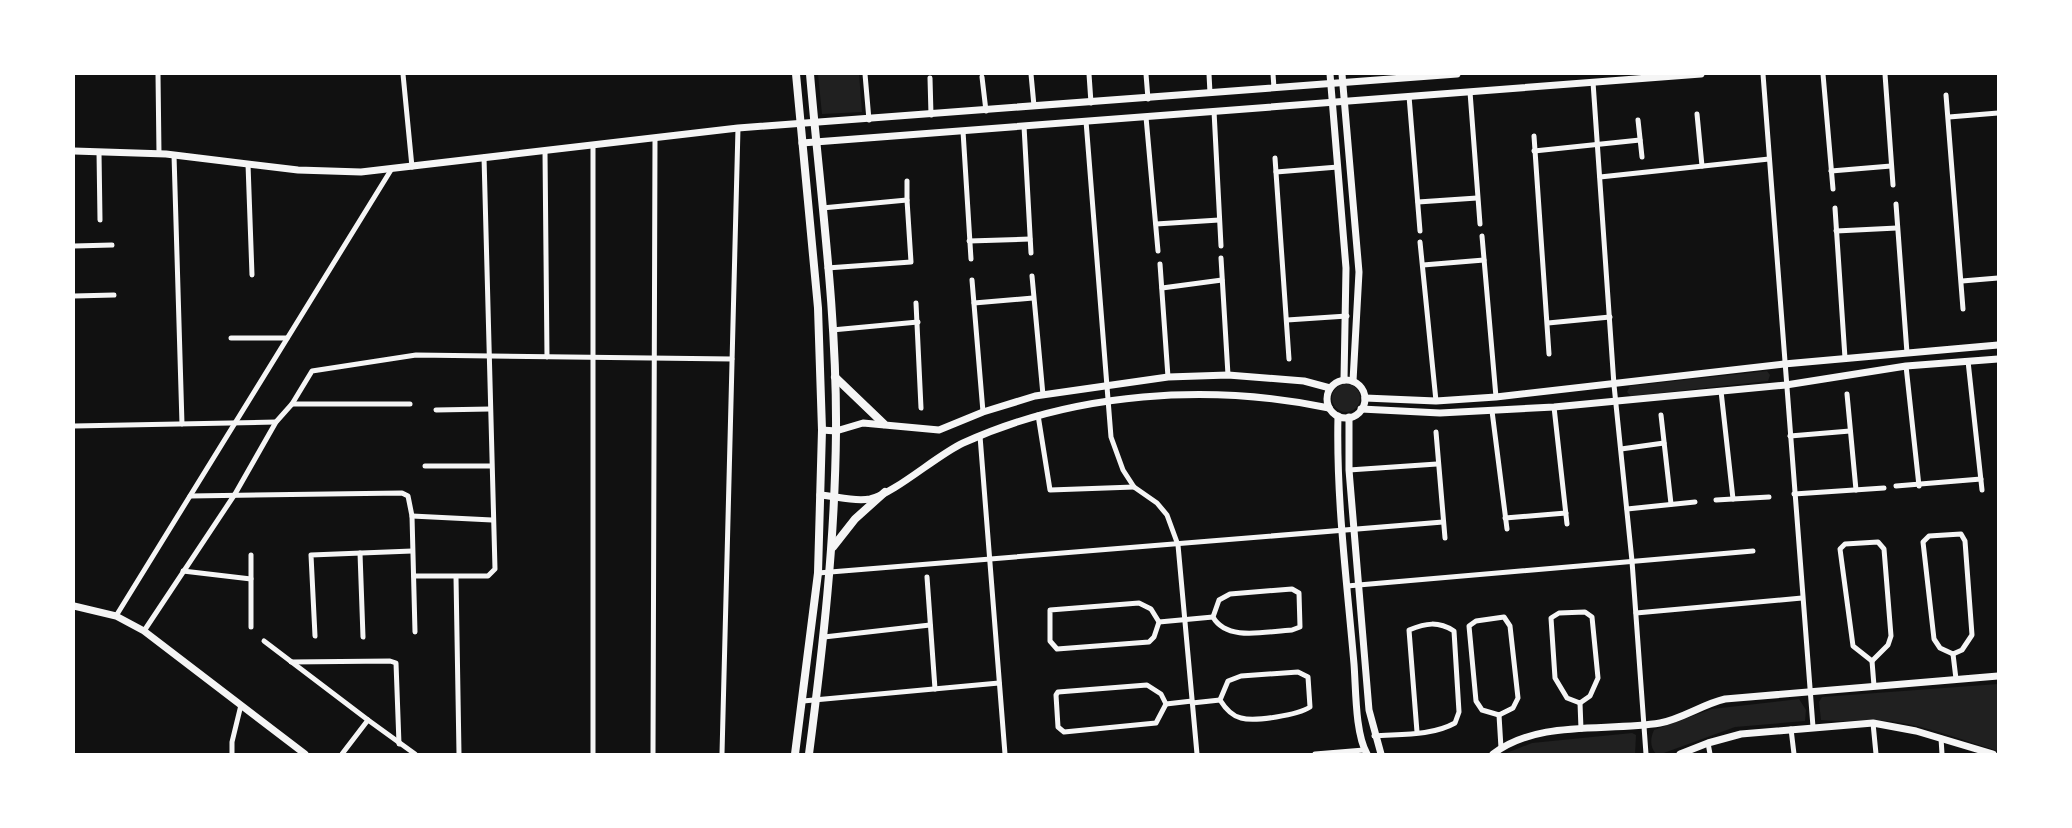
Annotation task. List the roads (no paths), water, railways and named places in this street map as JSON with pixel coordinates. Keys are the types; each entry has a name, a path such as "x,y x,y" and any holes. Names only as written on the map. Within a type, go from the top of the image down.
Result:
{"main road":[{"path":"795,754 818,573 822,430 818,308 796,74"},
{"path":"809,754 830,573 836,431 832,330 810,74"},
{"path":"835,377 885,424"},
{"path":"832,549 855,519 885,492"}],"street":[{"path":"158,74 159,154"},
{"path":"403,74 412,167"},
{"path":"865,74 869,120"},
{"path":"1031,74 1034,106"},
{"path":"1089,74 1091,103"},
{"path":"1146,74 1148,99"},
{"path":"1209,74 1210,93"},
{"path":"1273,74 1274,88"},
{"path":"1330,74 1347,267 1344,380"},
{"path":"1342,74 1359,272 1353,381"},
{"path":"74,151 174,155 298,171 361,172 738,128 869,120 1457,74"},
{"path":"802,142 1701,74"},
{"path":"1762,74 1813,727"},
{"path":"1823,74 1833,189"},
{"path":"1885,74 1893,185"},
{"path":"982,77 986,111"},
{"path":"930,78 931,115"},
{"path":"1593,82 1614,385 1632,561 1646,754"},
{"path":"1470,92 1480,224"},
{"path":"1946,95 1963,309"},
{"path":"1409,96 1420,231"},
{"path":"1214,111 1221,246"},
{"path":"1949,117 1998,113"},
{"path":"1697,114 1702,166"},
{"path":"1146,117 1158,250"},
{"path":"1638,120 1642,157"},
{"path":"1086,121 1111,437 1123,470 1134,487 1157,503 1167,515 1178,545 1197,754"},
{"path":"1024,126 1031,253"},
{"path":"722,754 738,128"},
{"path":"963,131 971,259"},
{"path":"1534,136 1549,354"},
{"path":"653,754 655,139"},
{"path":"1534,152 1640,140"},
{"path":"593,146 594,754"},
{"path":"99,152 100,220"},
{"path":"545,152 547,357"},
{"path":"174,155 182,424"},
{"path":"414,576 488,576 495,569 484,157"},
{"path":"1275,158 1289,359"},
{"path":"1600,177 1769,159"},
{"path":"248,164 252,275"},
{"path":"1832,171 1891,166"},
{"path":"1276,172 1338,167"},
{"path":"116,616 390,170"},
{"path":"907,181 912,270"},
{"path":"1418,202 1477,198"},
{"path":"822,208 907,200"},
{"path":"1896,204 1907,353"},
{"path":"1835,208 1845,358"},
{"path":"1156,224 1219,220"},
{"path":"1836,231 1897,228"},
{"path":"1482,236 1496,398"},
{"path":"969,241 1030,239"},
{"path":"1420,242 1436,401"},
{"path":"74,246 112,245"},
{"path":"1221,258 1228,375"},
{"path":"1423,265 1484,260"},
{"path":"827,268 911,262"},
{"path":"1160,264 1168,376"},
{"path":"1032,276 1043,395"},
{"path":"1962,281 1998,278"},
{"path":"972,280 983,412"},
{"path":"1162,288 1222,280"},
{"path":"74,296 114,296"},
{"path":"974,303 1034,298"},
{"path":"916,303 921,408"},
{"path":"1287,320 1347,316"},
{"path":"1548,323 1610,317"},
{"path":"832,330 918,322"},
{"path":"231,338 287,338"},
{"path":"1365,398 1436,401 1496,398 1784,364 1998,345"},
{"path":"144,631 235,494 276,422 292,404 312,371 416,355 732,359"},
{"path":"1361,409 1406,412 1492,411 1554,407 1786,385 1906,366 1998,359"},
{"path":"1968,361 1982,490"},
{"path":"1906,366 1919,486"},
{"path":"822,430 836,431 863,423 939,430 983,412 1043,395 1168,376 1228,375 1304,381 1330,388"},
{"path":"1344,380 1353,381 1361,388 1365,398 1361,409 1349,417 1338,416 1329,408 1326,398 1330,388 1344,380"},
{"path":"1721,391 1733,499"},
{"path":"1847,394 1856,490"},
{"path":"820,495 850,499 871,498 885,492 929,462 980,436 1038,415 1108,401 1223,395 1329,408"},
{"path":"292,404 410,404"},
{"path":"1554,407 1567,524"},
{"path":"436,410 490,409"},
{"path":"1492,411 1507,529"},
{"path":"1038,415 1050,490 1134,487"},
{"path":"1661,415 1671,504"},
{"path":"1315,754 1366,752 1342,530 1337,458 1338,416"},
{"path":"1349,417 1349,470 1369,710 1381,754"},
{"path":"74,426 276,422"},
{"path":"1790,436 1850,431"},
{"path":"1436,432 1445,538"},
{"path":"980,436 1005,754"},
{"path":"1621,449 1664,443"},
{"path":"1349,470 1437,464"},
{"path":"425,466 491,466"},
{"path":"1896,486 1919,486 1981,479"},
{"path":"1794,494 1884,488"},
{"path":"190,496 402,494 411,501 415,632"},
{"path":"1716,500 1769,497"},
{"path":"1627,509 1695,502"},
{"path":"1505,518 1566,513"},
{"path":"412,516 492,520"},
{"path":"818,573 990,561 1443,522"},
{"path":"1961,534 1965,541 1972,635 1962,650 1953,654 1940,648 1934,639 1923,542 1929,536 1961,534"},
{"path":"1872,661 1888,645 1890,636 1884,549 1878,542 1845,544 1840,549 1851,637 1853,646 1872,661 1874,686"},
{"path":"315,636 311,555 412,551"},
{"path":"1347,586 1753,551"},
{"path":"360,553 363,637"},
{"path":"251,555 251,627"},
{"path":"183,571 251,579"},
{"path":"456,577 459,754"},
{"path":"927,578 935,689"},
{"path":"1292,589 1299,593 1300,627 1292,630 1231,633 1218,625 1213,616 1220,600 1230,594 1292,589"},
{"path":"1636,613 1802,598"},
{"path":"1139,603 1151,609 1159,622 1154,637 1142,644 1058,649 1050,641 1048,614 1054,609 1139,603"},
{"path":"74,606 116,616 144,631 305,754"},
{"path":"1585,612 1592,616 1598,678 1590,696 1580,703 1567,698 1555,678 1551,618 1554,615 1585,612"},
{"path":"1159,622 1213,616"},
{"path":"1504,617 1510,626 1518,698 1513,708 1499,715 1482,710 1476,700 1470,626 1476,621 1504,617"},
{"path":"1374,735 1417,732 1446,728 1455,723 1459,712 1454,631 1442,624 1424,624 1409,630 1417,732"},
{"path":"824,637 930,626"},
{"path":"264,641 415,754"},
{"path":"1953,654 1956,679"},
{"path":"291,662 390,661 396,663 399,744"},
{"path":"1298,672 1308,676 1310,707 1300,713 1243,719 1233,715 1220,700 1228,681 1241,676 1298,672"},
{"path":"1493,754 1527,736 1662,723 1706,703 1725,699 1809,690 1998,676"},
{"path":"803,701 999,683"},
{"path":"1147,685 1161,694 1166,704 1156,723 1149,725 1064,732 1058,727 1056,695 1061,691 1147,685"},
{"path":"1166,704 1220,700"},
{"path":"1580,703 1581,729"},
{"path":"232,754 232,742 241,705"},
{"path":"1499,715 1501,748"},
{"path":"342,754 368,720"},
{"path":"1873,723 1876,754"},
{"path":"1680,754 1741,734 1873,723 1941,738 1994,754"},
{"path":"1791,729 1794,754"},
{"path":"1941,738 1942,754"},
{"path":"1708,743 1710,754"}]}
